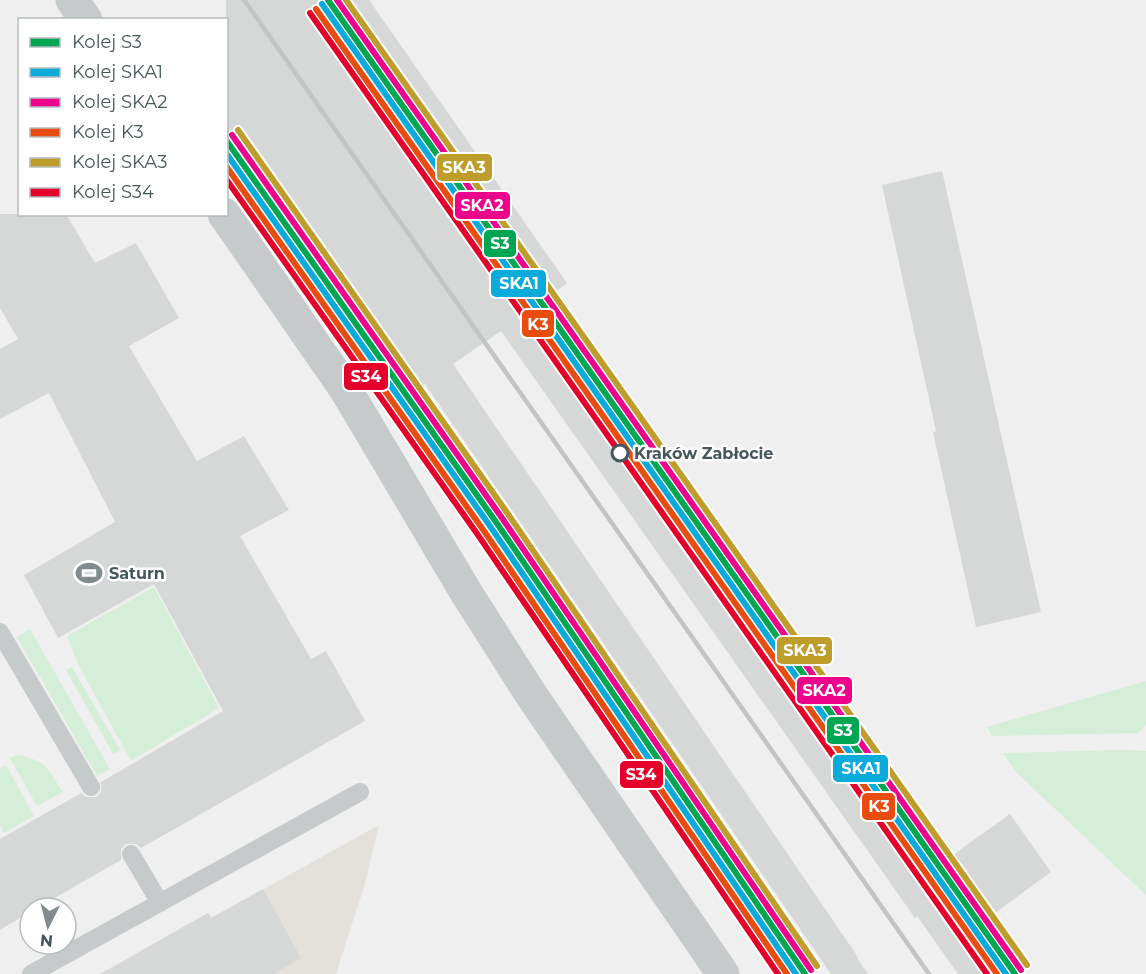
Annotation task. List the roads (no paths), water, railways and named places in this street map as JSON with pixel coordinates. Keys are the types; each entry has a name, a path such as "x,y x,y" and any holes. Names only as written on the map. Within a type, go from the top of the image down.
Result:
{"street":[{"path":"72,0 85,18"},
{"path":"225,216 346,390 467,594 532,696 723,974"}],"lane":[{"path":"0,632 91,787"},
{"path":"31,974 360,792"},
{"path":"131,854 160,903"}],"railway":[{"path":"244,0 929,974"}],"rail line":[{"name":"S3","path":"328,0 1015,974"},
{"name":"SKA2","path":"337,0 1021,970"},
{"name":"SKA3","path":"346,0 1027,965"},
{"name":"SKA1","path":"322,4 1006,974"},
{"name":"K3","path":"316,9 997,974"},
{"name":"S34","path":"310,13 987,974"},
{"name":"SKA3","path":"238,130 508,514 817,966"},
{"name":"SKA2","path":"232,135 502,518 811,970"},
{"name":"S3","path":"228,143 496,522 805,974"},
{"name":"SKA1","path":"228,156 490,526 796,974"},
{"name":"K3","path":"228,169 484,531 787,974"},
{"name":"S34","path":"228,182 478,535 778,974"}],"place":[{"name":"Kraków Zabłocie","path":"620,453"},
{"name":"Saturn","path":"89,573"}]}
